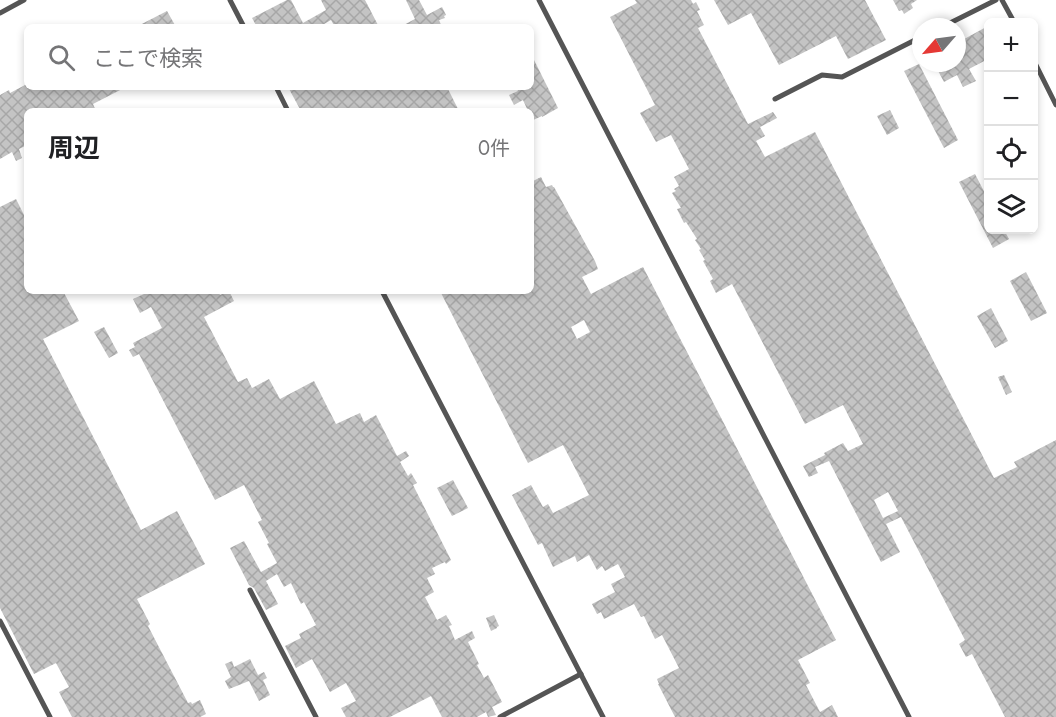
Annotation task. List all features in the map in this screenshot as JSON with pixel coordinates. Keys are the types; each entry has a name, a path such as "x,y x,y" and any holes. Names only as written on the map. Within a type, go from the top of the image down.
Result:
{"lane":[{"path":"0,13 24,0"},
{"path":"230,0 242,24"},
{"path":"539,0 909,717"},
{"path":"960,18 996,0"},
{"path":"1002,0 1012,18"},
{"path":"775,99 822,75 842,77 912,42"},
{"path":"1038,69 1056,105"},
{"path":"278,90 286,108"},
{"path":"384,294 603,717"},
{"path":"250,590 316,717"},
{"path":"0,621 50,717"},
{"path":"500,717 581,674"}],"building":[{"path":"291,0 303,23 326,10 321,0 365,0 377,24 333,24 331,20 324,24 255,24 252,18"},
{"path":"406,0 419,0 427,15 442,7 446,15 445,18 439,20 441,24 406,24 415,19"},
{"path":"635,0 691,0 693,4 696,2 700,10 697,11 704,25 698,28 748,124 773,112 777,118 760,127 765,136 756,141 765,157 815,132 994,478 1017,467 1014,462 1056,440 1056,717 1005,717 972,654 966,657 959,644 965,640 901,517 886,524 900,552 881,562 829,461 815,467 818,473 809,477 803,466 825,455 824,453 843,443 848,451 863,444 843,405 805,424 732,284 716,293 710,281 713,279 695,240 697,239 686,222 684,223 677,209 681,208 672,193 679,186 674,177 689,169 671,135 656,142 640,113 655,105 610,17 637,3","holes":["888,492 898,511 883,518 874,500"]},
{"path":"714,0 865,0 886,40 848,59 836,36 779,65 751,13 728,25"},
{"path":"893,0 917,0 911,4 913,8 904,14 902,10 899,11"},
{"path":"167,11 174,24 142,24"},
{"path":"984,28 984,61 969,69 976,81 963,87 957,75 944,82 939,72 966,72 966,38"},
{"path":"534,60 558,108 534,120 534,108 527,108 523,100 514,105 509,95 518,91 534,90"},
{"path":"912,67 912,72 923,72 958,140 944,148 904,71"},
{"path":"24,86 24,90 120,90 93,104 95,108 24,108 24,146 19,149 22,158 16,161 12,152 0,159 0,95 9,90 10,93"},
{"path":"290,90 448,90 458,108 299,108"},
{"path":"890,110 899,128 887,135 877,116"},
{"path":"975,174 984,191 984,231 959,182"},
{"path":"541,177 546,187 552,185 554,187 595,261 598,269 582,277 591,294 643,267 836,640 798,660 810,683 806,685 820,712 832,705 838,717 675,717 657,679 679,668 662,635 655,639 644,616 641,617 634,604 604,619 601,612 597,614 592,604 615,592 611,584 625,577 618,564 605,571 602,566 597,570 589,555 577,562 575,556 553,567 542,543 538,545 512,495 531,485 543,507 548,504 553,513 589,495 563,445 528,463 442,294 534,294 534,180","holes":["584,320 590,332 577,339 571,327"]},
{"path":"16,199 24,215 24,294 65,294 79,321 43,339 141,530 177,511 205,564 137,599 150,624 148,626 188,703 192,704 200,700 206,714 200,717 72,717 59,692 69,687 56,663 34,674 0,608 0,207"},
{"path":"986,234 1006,234 1009,239 993,248"},
{"path":"1026,272 1047,313 1031,321 1010,281"},
{"path":"144,294 230,294 234,301 204,317 238,382 247,378 252,388 269,379 280,399 314,381 336,424 360,413 364,422 376,415 397,456 406,451 409,456 400,462 408,476 411,473 417,483 413,485 451,560 432,568 435,574 427,578 434,592 425,597 437,620 446,615 452,625 449,626 455,640 472,631 475,638 468,642 479,664 477,665 484,678 488,675 502,702 492,707 496,715 488,717 486,712 477,717 442,717 431,696 390,717 346,717 341,708 356,701 346,683 330,692 312,659 296,668 285,646 301,638 299,634 316,625 304,602 301,604 291,583 284,587 277,574 266,581 278,604 266,610 254,588 249,585 230,548 244,541 261,572 277,563 258,522 262,520 244,485 215,500 139,354 133,357 129,350 135,347 133,343 162,328 151,307 140,313 133,299"},
{"path":"991,308 1008,341 995,348 977,316"},
{"path":"104,327 118,353 109,358 94,332"},
{"path":"1004,375 1012,392 1006,395 998,377"},
{"path":"453,480 468,508 452,516 437,488"},
{"path":"494,615 499,626 491,631 486,618"},
{"path":"250,659 258,675 264,672 267,678 263,680 270,695 259,701 249,681 229,689 225,681 231,677 225,664 232,661 234,667"}]}
